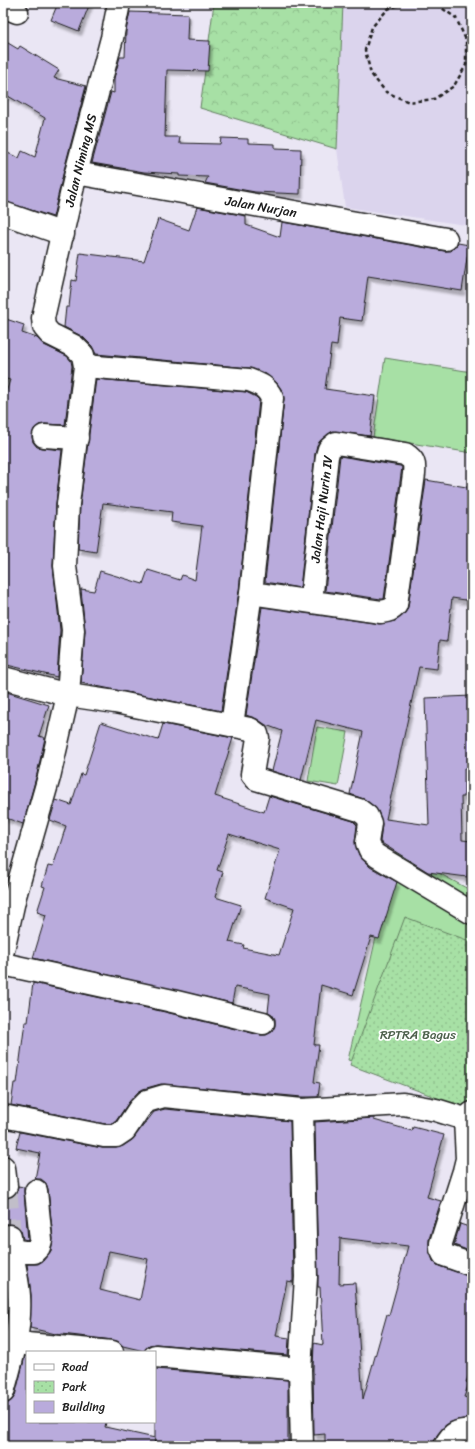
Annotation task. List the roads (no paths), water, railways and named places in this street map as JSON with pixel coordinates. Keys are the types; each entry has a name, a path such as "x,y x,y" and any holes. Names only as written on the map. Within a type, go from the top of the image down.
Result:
{"street":[{"name":"Jalan Niming MS","path":"85,366 83,355 74,346 50,334 44,327 43,318 76,173 112,38 119,3"},
{"name":"Jalan Nurjan","path":"76,173 446,239"},
{"path":"3,213 62,234"},
{"path":"3,950 14,896 49,777 68,695 73,630 65,566 68,504 85,366 249,380 258,383 270,392 272,398 251,592 232,725"},
{"path":"44,436 77,438"},
{"name":"Jalan Haji Nurin IV","path":"336,443 405,454 412,459 415,466 396,604 390,610 382,612 311,601 329,449 336,443"},
{"path":"251,592 311,601"},
{"path":"3,678 68,695 181,714 250,729 257,734 258,738 252,774 256,779 359,810 367,816 370,823 367,842 370,850 472,913"},
{"path":"3,964 168,1000 263,1023"},
{"path":"3,1116 104,1136 116,1136 125,1130 139,1109 147,1101 164,1096 302,1110 403,1104 469,1116 467,1159 441,1243 441,1249 444,1255 472,1265"},
{"path":"302,1110 306,1277 300,1369 302,1446"},
{"path":"8,1245 24,1252 34,1252 39,1247 41,1240 36,1191"},
{"path":"3,1392 16,1343 19,1296 8,1245"},
{"path":"16,1343 101,1351"},
{"path":"156,1356 300,1369"},
{"path":"446,1446 449,1439 456,1431 472,1430"}],"tunnel":[{"path":"6,1186 10,1236"}],"park label":[{"name":"RPTRA Bagus","path":"418,1034"}]}
